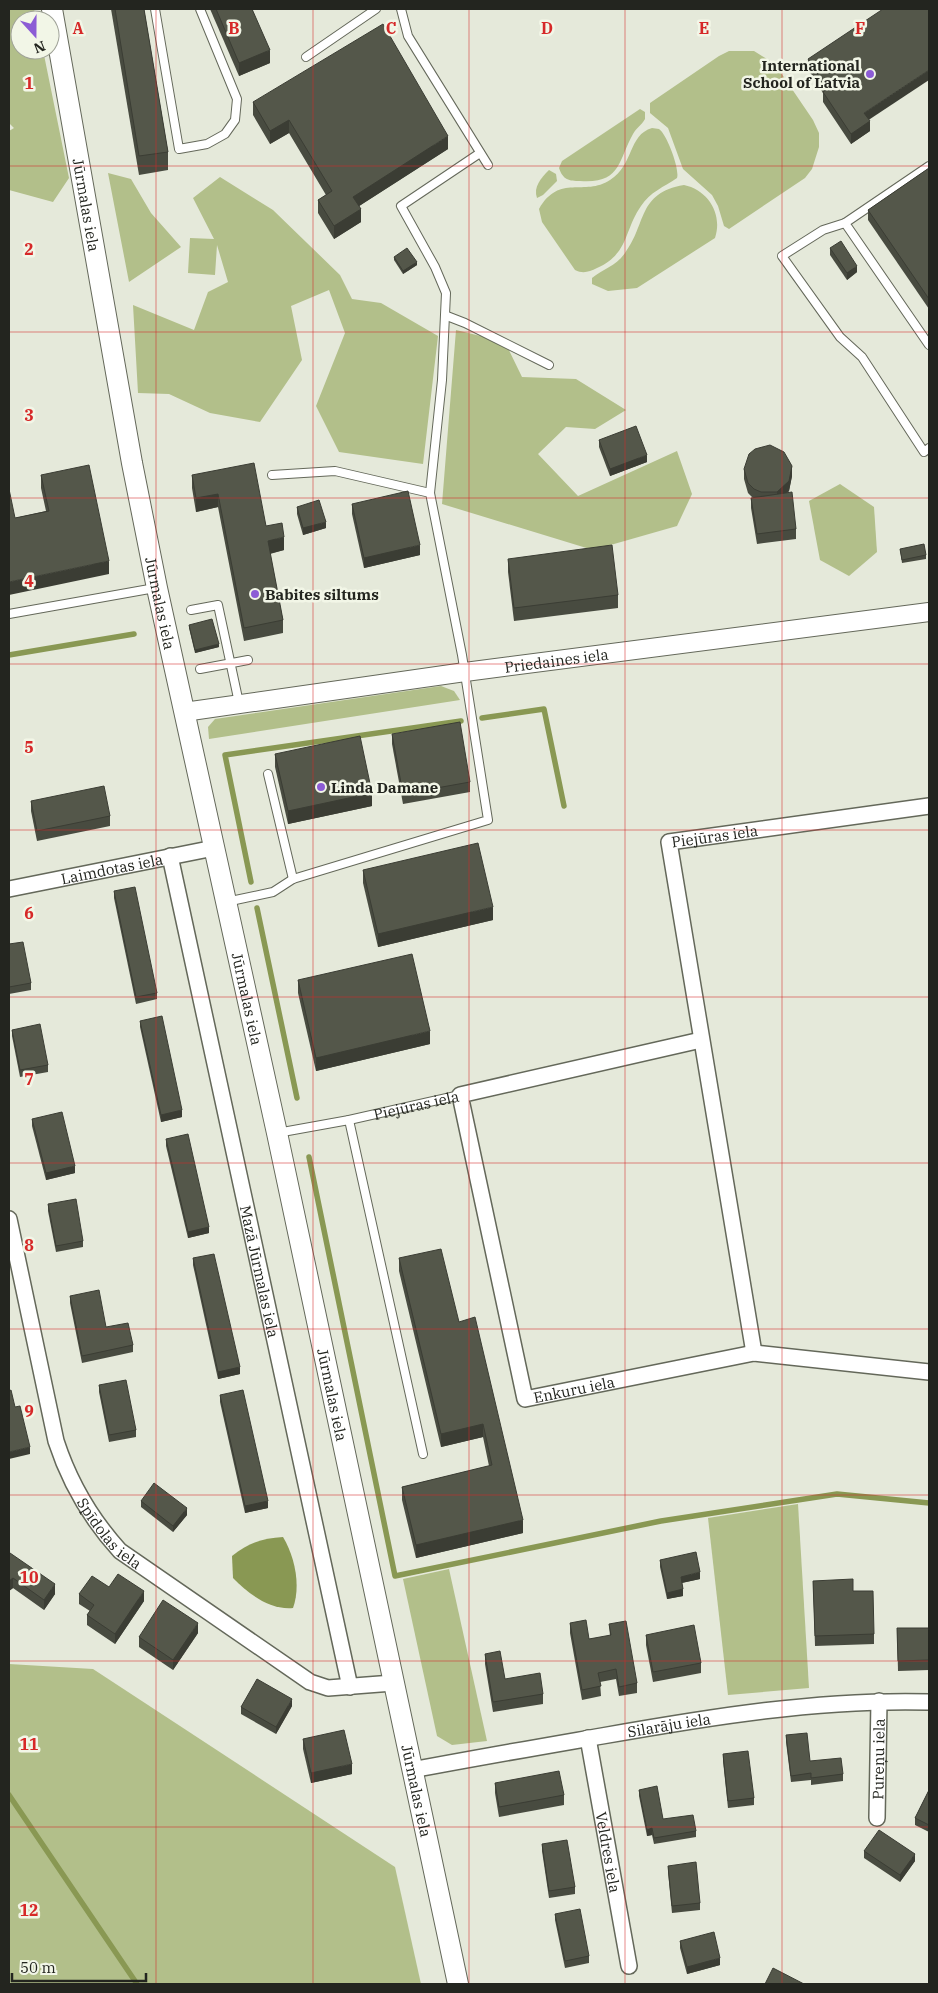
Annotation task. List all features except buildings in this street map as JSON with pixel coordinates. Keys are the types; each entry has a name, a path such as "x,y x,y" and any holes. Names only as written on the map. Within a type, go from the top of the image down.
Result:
{"main road":[{"name":"Jūrmalas iela","path":"52,9 157,588 277,1133 458,1984"}],"street":[{"name":"Priedaines iela","path":"184,712 465,672 929,612"},
{"name":"Piejūras iela","path":"754,1353 669,842 929,806"},
{"name":"Laimdotas iela","path":"9,889 214,848"},
{"name":"Mazā Jūrmalas iela","path":"170,856 350,1687"},
{"name":"Piejūras iela","path":"460,1095 701,1040"},
{"name":"Enkuru iela","path":"460,1095 524,1399 754,1353 929,1372"},
{"name":"Spīdolas iela","path":"9,1219 56,1441 67,1469 97,1526 120,1551 310,1682 328,1688 393,1683"},
{"name":"Silarāju iela","path":"412,1770 588,1738 745,1713 879,1701 929,1702"},
{"name":"Pureņu iela","path":"878,1818 879,1701"},
{"name":"Veldres iela","path":"588,1738 629,1966"}],"lane":[{"path":"155,9 179,149 207,144 225,134 235,120 237,99 200,9"},
{"path":"306,57 376,9"},
{"path":"401,9 408,36 488,165"},
{"path":"226,902 273,892 293,879 488,820 465,672 430,493 446,316 446,293 401,206 480,153"},
{"path":"929,166 845,223 823,230 782,256 840,337 862,358 924,452 929,448"},
{"path":"845,223 929,345"},
{"path":"446,316 465,323 549,365"},
{"path":"272,475 335,471 430,493"},
{"path":"9,614 157,588"},
{"path":"191,610 218,605 239,703"},
{"path":"200,669 248,660"},
{"path":"268,774 293,879"},
{"name":"Piejūras iela","path":"277,1133 349,1120 460,1095"},
{"path":"349,1120 423,1454"}],"shaded area":[{"path":"9,9 34,9 10,10 10,60 45,60 69,178 53,202 9,190 9,131 14,128 9,123"},
{"path":"729,51 754,51 775,64 813,120 819,133 819,147 812,169 805,178 729,229 724,226 718,206 712,195 683,169 668,128 650,113 650,103"},
{"path":"640,109 645,112 645,119 634,132 620,162 611,175 593,181 573,181 562,175 559,168 562,161"},
{"path":"652,128 659,129 666,138 675,160 677,178 653,193 645,201 636,215 621,249 615,256 591,271 575,270 542,222 539,209 547,198 564,188 591,187 610,180 623,167 639,137"},
{"path":"549,170 556,174 557,181 543,195 537,198 537,186"},
{"path":"108,173 131,179 151,213 181,247 129,282"},
{"path":"220,177 273,210 340,275 352,299 381,303 438,336 423,464 339,452 316,406 345,333 329,290 291,306 302,360 260,422 210,413 169,394 138,393 133,305 194,330 208,292 228,282 217,245 215,275 188,273 190,238 214,239 193,198"},
{"path":"684,185 700,192 711,204 717,220 715,238 637,288 608,291 592,284 592,278 614,264 625,253 650,202 669,189"},
{"path":"456,330 505,342 522,377 576,379 626,410 595,429 566,427 538,454 578,496 677,451 692,494 677,526 593,550 442,504"},
{"path":"840,484 874,507 877,552 849,576 820,560 809,501"},
{"path":"441,686 454,691 460,700 209,739 208,727 215,719"},
{"path":"798,1504 809,1688 728,1695 708,1518"},
{"path":"283,1537 291,1553 296,1572 297,1581 293,1608 284,1608 260,1600 233,1578 232,1556 256,1542"},
{"path":"449,1569 487,1741 452,1745 437,1736 403,1579"},
{"path":"9,1664 93,1669 395,1867 421,1984 9,1984"}],"waterway":[{"path":"9,655 134,634"},
{"path":"482,718 544,709 564,806"},
{"path":"251,882 225,755 461,721"},
{"path":"257,908 297,1098"},
{"path":"309,1157 395,1576 661,1521 837,1494 929,1503"},
{"path":"9,1795 137,1984"}],"place":[{"name":"International School of Latvia","path":"870,74"},
{"name":"Babites siltums","path":"255,594"},
{"name":"Linda Damane","path":"321,787"}]}
